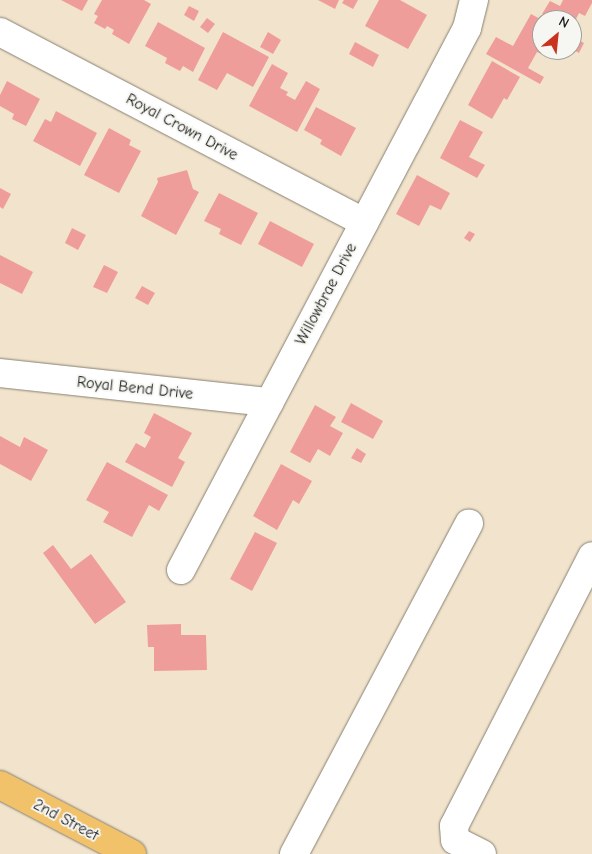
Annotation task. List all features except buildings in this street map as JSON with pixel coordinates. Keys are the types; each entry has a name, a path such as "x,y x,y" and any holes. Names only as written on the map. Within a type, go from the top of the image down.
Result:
{"main road":[{"name":"2nd Street","path":"0,785 132,854"}],"street":[{"name":"Willowbrae Drive","path":"181,570 467,28 472,9"},
{"name":"Royal Crown Drive","path":"0,32 364,222"},
{"name":"Royal Bend Drive","path":"0,373 269,402"},
{"path":"294,854 469,523"},
{"path":"482,854 455,840 454,826 592,556"}]}
